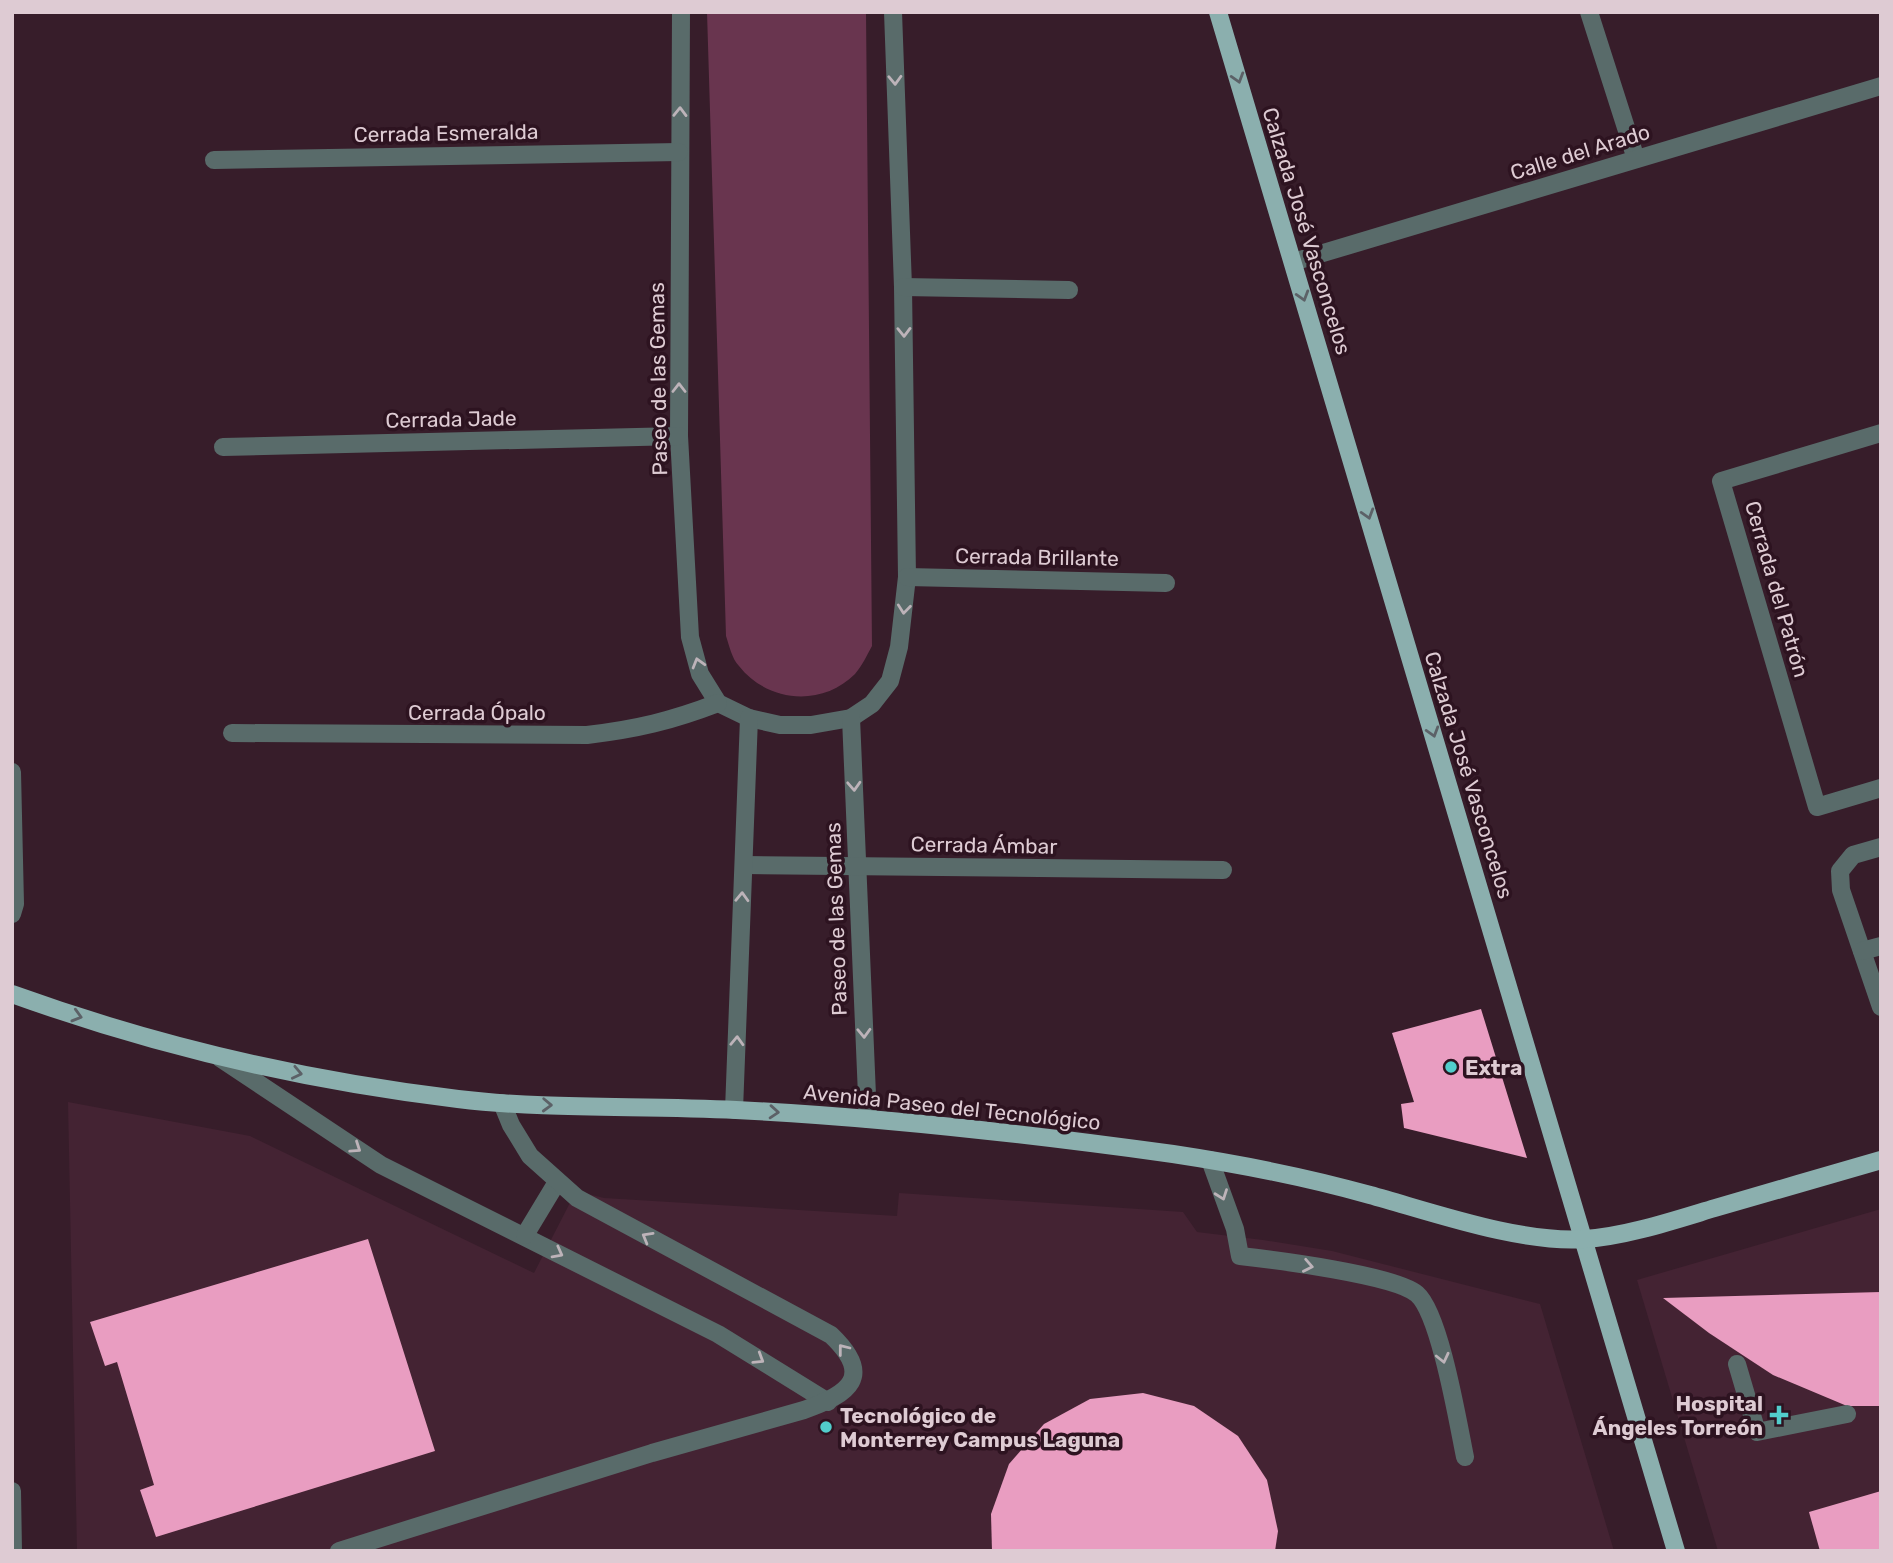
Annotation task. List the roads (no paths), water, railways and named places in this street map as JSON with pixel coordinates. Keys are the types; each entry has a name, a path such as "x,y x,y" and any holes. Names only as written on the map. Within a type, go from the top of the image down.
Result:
{"main road":[{"name":"Calzada José Vasconcelos","path":"1218,12 1676,1551"},
{"name":"Avenida Paseo del Tecnológico","path":"12,994 69,1014 217,1056 352,1084 502,1103 734,1110 867,1119 1044,1136 1210,1160 1346,1188 1502,1230 1541,1236 1584,1239 1660,1224 1881,1160"}],"street":[{"name":"Paseo de las Gemas","path":"681,12 679,436 691,637 700,674 718,703"},
{"path":"718,703 750,718 780,725 811,725 851,718 872,704 890,681 900,647 907,578 903,287 892,12"},
{"path":"1589,12 1636,159"},
{"name":"Calle del Arado","path":"1293,262 1881,86"},
{"name":"Cerrada Esmeralda","path":"214,160 679,152"},
{"path":"903,287 1069,290"},
{"name":"Cerrada del Patrón","path":"1881,433 1721,481 1817,807 1881,788"},
{"name":"Cerrada Jade","path":"223,447 679,436"},
{"name":"Cerrada Brillante","path":"907,578 1166,583"},
{"name":"Cerrada Ópalo","path":"232,733 587,735 639,729 677,719 718,703"},
{"path":"734,1110 750,718"},
{"name":"Paseo de las Gemas","path":"851,718 867,1119"},
{"path":"12,772 15,904 12,914"},
{"path":"1881,847 1853,855 1840,871 1841,890 1881,1007"},
{"name":"Cerrada Ámbar","path":"744,865 1223,870"},
{"path":"1862,951 1881,946"},
{"path":"217,1056 381,1165 718,1334 828,1402"},
{"path":"339,1551 633,1459 828,1402 842,1393 852,1381 855,1366 847,1349 831,1335 577,1198 530,1156 511,1125 502,1103"},
{"path":"1210,1160 1235,1229 1240,1256 1294,1263 1402,1285 1419,1295 1435,1324 1465,1457"},
{"path":"525,1235 557,1182"},
{"path":"1737,1364 1757,1432 1847,1414"},
{"path":"12,1491 13,1551"}],"place":[{"name":"Extra","path":"1451,1067"},
{"name":"Hospital Ángeles Torreón","path":"1779,1415"},
{"name":"Tecnológico de Monterrey Campus Laguna","path":"826,1427"}]}
